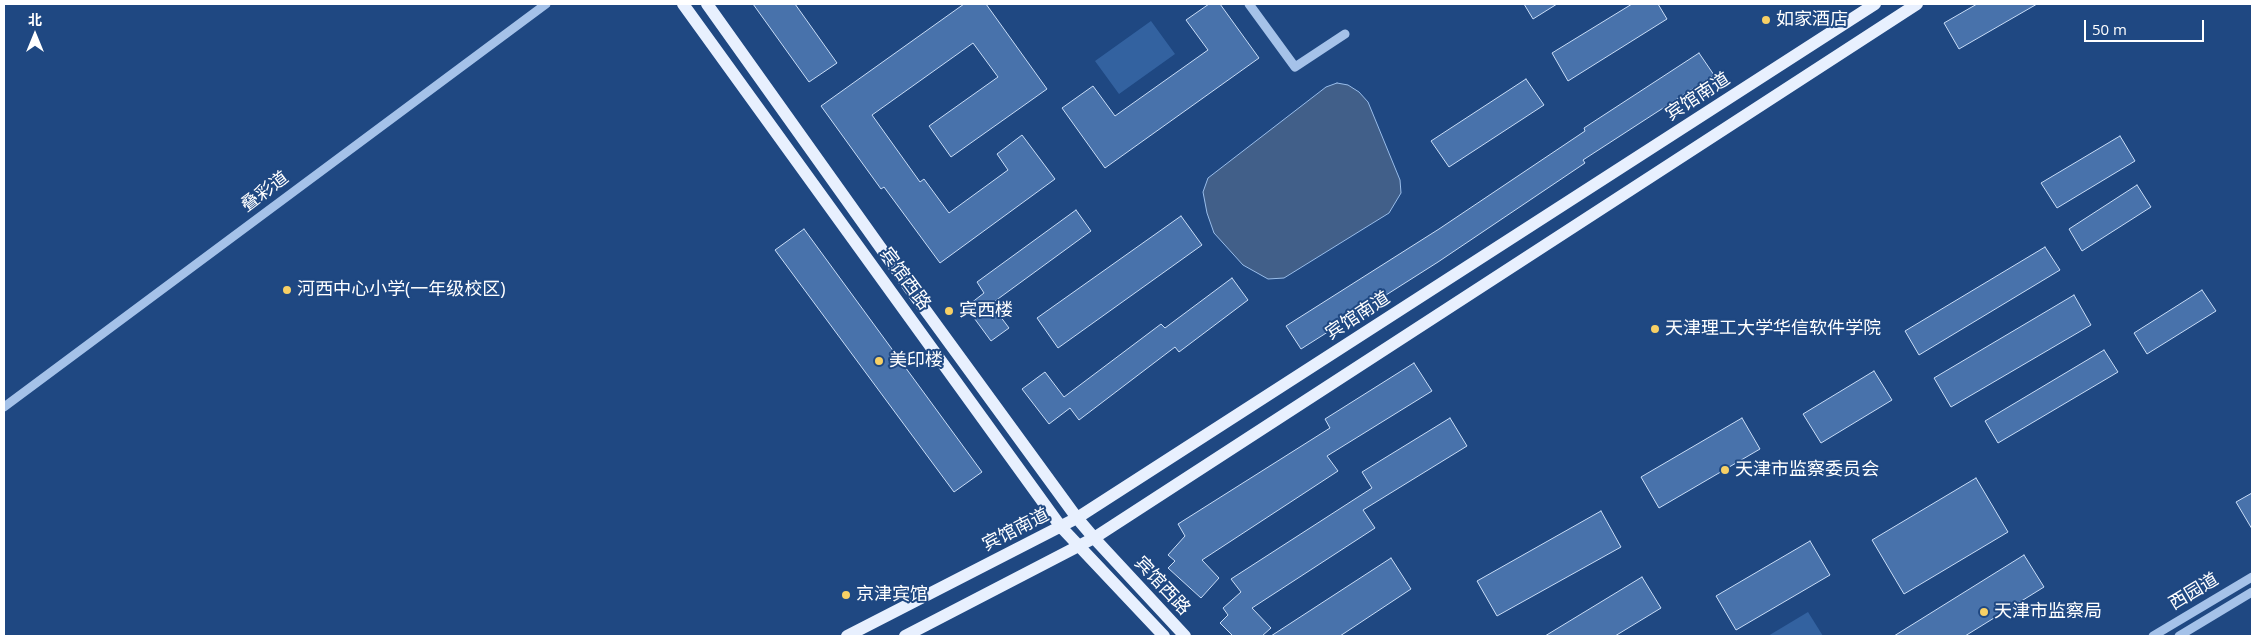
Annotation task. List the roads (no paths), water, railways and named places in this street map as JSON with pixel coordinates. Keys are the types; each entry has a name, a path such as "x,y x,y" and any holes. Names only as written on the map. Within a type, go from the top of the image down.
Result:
{"main road":[{"name":"宾馆西路","path":"683,4 1061,527 1078,548 1164,636"},
{"name":"宾馆西路","path":"707,4 910,289 1077,518 1185,636"},
{"name":"宾馆南道","path":"847,636 1077,518 1875,4"},
{"path":"905,636 1078,548 1094,538 1916,4"}],"street":[{"name":"叠彩道","path":"4,407 546,4"},
{"path":"1249,4 1295,67 1345,34"},
{"name":"西园道","path":"2153,636 2252,577"},
{"name":"西园道","path":"2179,636 2252,592"}],"place":[{"name":"如家酒店","path":"1766,20"},
{"name":"河西中心小学(一年级校区)","path":"287,290"},
{"name":"宾西楼","path":"949,311"},
{"name":"天津理工大学华信软件学院","path":"1655,329"},
{"name":"美印楼","path":"879,361"},
{"name":"天津市监察委员会","path":"1725,470"},
{"name":"京津宾馆","path":"846,595"},
{"name":"天津市监察局","path":"1984,612"}]}
